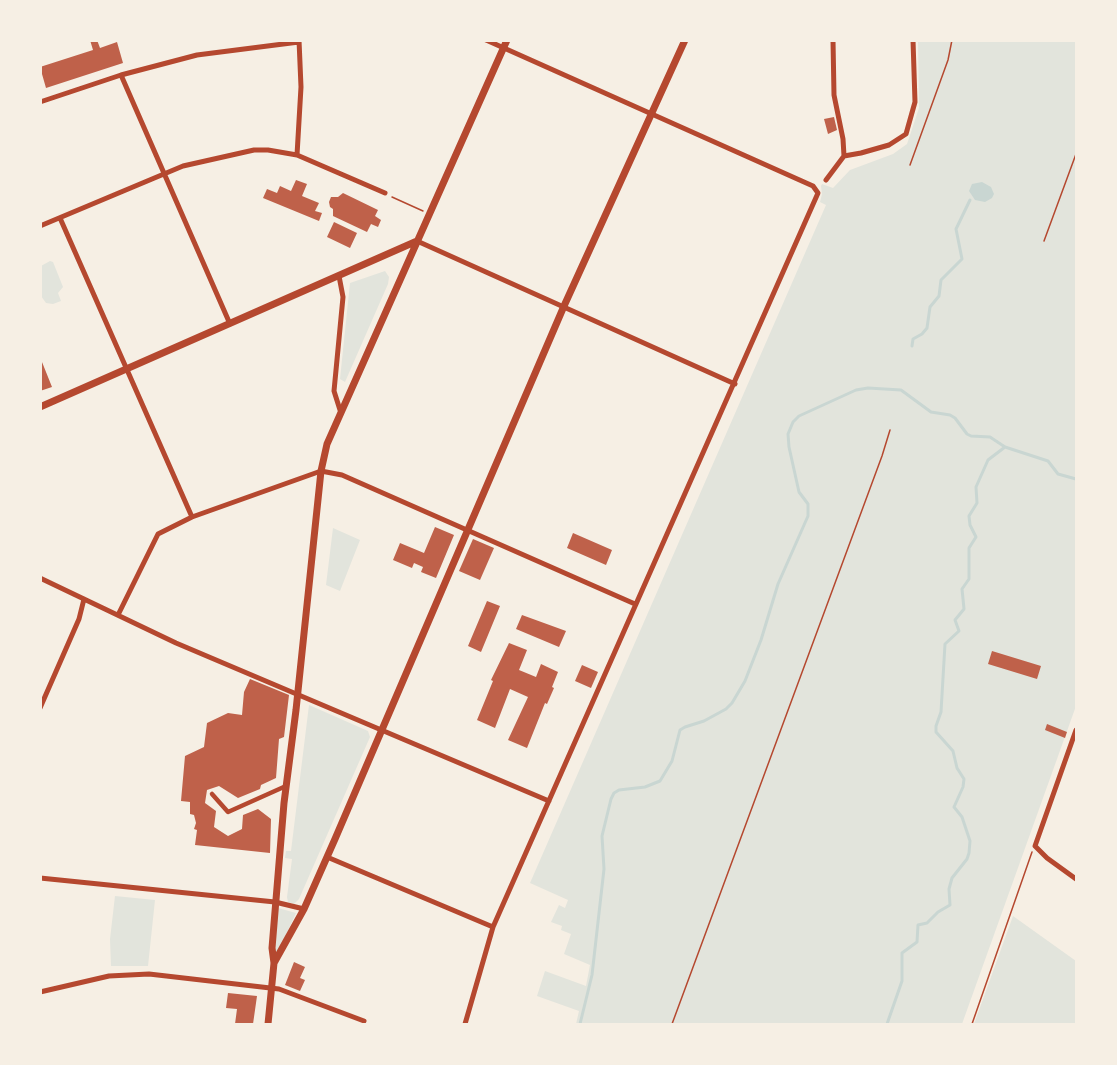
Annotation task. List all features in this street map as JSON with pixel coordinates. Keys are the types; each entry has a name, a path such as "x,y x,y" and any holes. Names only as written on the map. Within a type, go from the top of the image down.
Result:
{"street":[{"path":"465,1024 493,927 818,195 816,188 486,40"},
{"path":"268,1024 274,963 272,948 275,902 286,786 321,471 327,444 340,410 507,40"},
{"path":"274,963 304,909 439,601 564,306 684,40"},
{"path":"833,40 834,95 844,156"},
{"path":"826,180 844,156 889,145 906,134 915,102 913,40"},
{"path":"40,102 121,75 197,55 299,41 301,87 297,155"},
{"path":"121,75 230,324"},
{"path":"40,226 183,166 254,150 281,151 297,155 385,193"},
{"path":"60,218 192,517"},
{"path":"40,407 417,241 735,384"},
{"path":"339,276 343,297 334,391 340,410"},
{"path":"118,615 158,534 192,517 321,471 342,475 635,604"},
{"path":"40,578 166,638 549,801"},
{"path":"40,708 80,619 84,599"},
{"path":"1077,730 1035,846 1047,858 1077,879"},
{"path":"212,794 228,812 286,786"},
{"path":"327,857 493,927"},
{"path":"40,878 275,902 304,909"},
{"path":"40,992 109,976 149,974 272,988 364,1021"}],"path":[{"path":"910,165 948,60 952,40"},
{"path":"1044,241 1077,154"},
{"path":"385,193 429,214"},
{"path":"672,1024 890,430"},
{"path":"972,1024 1035,846"}],"shaded area":[{"path":"918,41 1076,41 1076,706 962,1024 576,1024 579,1011 537,996 545,971 586,986 590,965 564,954 571,934 561,930 562,926 551,922 559,905 565,908 568,900 530,883 826,205 820,202 822,184 833,188 850,170 893,154 907,144 919,108"},
{"path":"982,182 991,187 994,194 985,202 975,200 969,191 972,184"},
{"path":"50,261 53,262 63,287 58,293 61,301 53,304 46,303 41,296 41,266"},
{"path":"385,271 389,277 388,284 345,382 340,379 350,283"},
{"path":"333,528 360,540 340,591 326,585"},
{"path":"309,705 368,731 370,737 299,899 294,904 288,902 287,897 292,859 285,858 286,851 291,851"},
{"path":"115,896 155,900 148,966 111,966 110,939"},
{"path":"278,908 296,913 278,952 274,951"},
{"path":"1013,916 1076,961 1076,1024 974,1024"}],"building":[{"path":"90,40 97,40 100,48 117,42 123,63 46,88 40,67 93,50"},
{"path":"834,117 837,130 828,134 824,119"},
{"path":"296,180 307,184 302,196 319,203 315,211 322,213 319,221 263,198 267,189 277,193 280,186 291,191"},
{"path":"343,193 378,210 375,216 381,220 378,227 371,224 367,232 333,216 333,209 329,202 331,197 338,197"},
{"path":"334,222 357,233 350,248 327,237"},
{"path":"40,357 52,387 40,391"},
{"path":"435,527 454,535 436,578 421,572 423,567 414,563 412,568 393,560 400,543 424,553"},
{"path":"573,533 612,550 606,565 567,548"},
{"path":"473,539 494,548 480,580 459,571"},
{"path":"487,601 500,606 481,652 468,646"},
{"path":"522,615 566,631 559,647 516,629"},
{"path":"509,643 527,650 519,670 536,677 541,664 558,672 552,687 554,688 547,704 545,703 527,748 508,740 528,697 510,689 495,728 477,720 493,681 491,680"},
{"path":"992,651 1041,666 1037,679 988,664"},
{"path":"582,665 598,672 591,688 575,681"},
{"path":"250,679 289,695 284,737 279,739 276,778 261,785 260,789 238,798 219,786 207,790 205,803 216,811 214,827 228,836 242,829 243,815 258,809 271,819 270,853 195,845 197,830 194,829 196,823 194,815 190,814 190,802 181,801 185,756 204,747 207,723 228,713 242,715 244,692"},
{"path":"1047,724 1067,732 1065,738 1045,730"},
{"path":"294,962 305,967 300,978 305,980 300,991 285,985"},
{"path":"228,993 257,996 253,1024 235,1024 237,1009 226,1008"}],"waterway":[{"path":"912,346 913,339 927,328 930,307 939,296 941,280 962,259 956,229 970,200"},
{"path":"580,1024 592,975 604,869 602,836 611,799 619,790 645,787 660,781 672,761 680,730 726,709 745,681 761,640 778,584 808,516 808,504 799,492 789,447 788,434 793,422 799,416 856,390 868,388 901,390 931,412 955,418 967,434 990,437 1005,447 1048,461 1058,474 1076,479"},
{"path":"887,1024 902,981 902,953 917,942 918,925 927,923 938,912 950,905 949,889 952,878 969,853 970,841 962,817 954,807 964,779 957,768 953,751 936,732 936,726 941,712 945,644 959,631 955,620 964,609 962,589 969,579 969,548 976,537 970,525 969,516 977,503 976,487 988,460 1005,447"}]}
